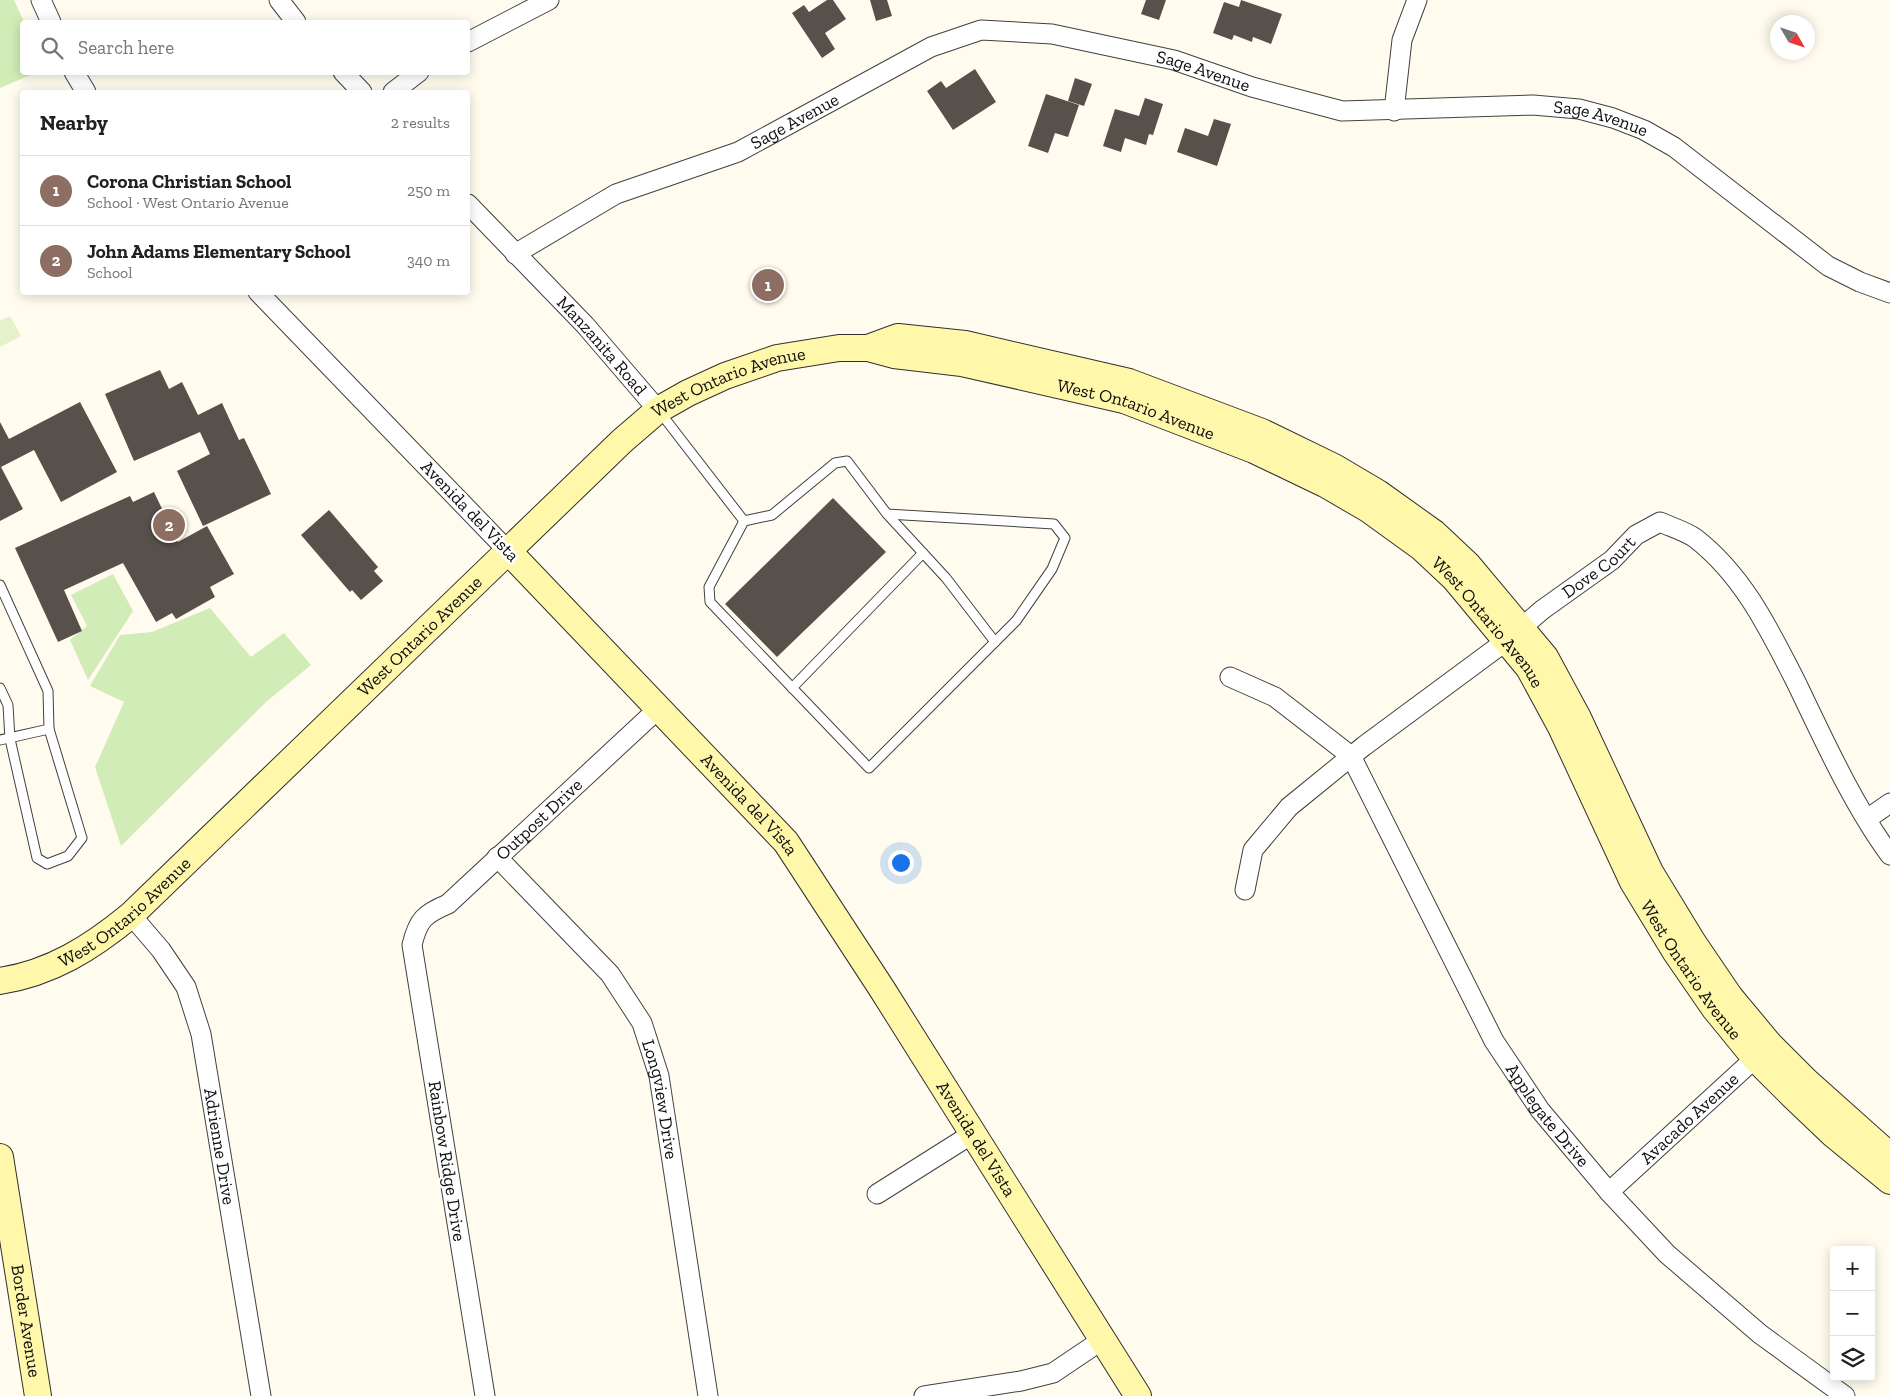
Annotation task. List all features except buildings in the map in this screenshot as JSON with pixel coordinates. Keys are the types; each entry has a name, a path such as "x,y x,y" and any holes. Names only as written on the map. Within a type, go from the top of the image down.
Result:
{"main road":[{"name":"West Ontario Avenue","path":"0,981 43,971 70,959 102,939 131,915 622,441 658,410 688,393 725,376 777,358 839,348 868,348 894,356 962,363 1124,400 1254,450 1334,489 1368,509 1422,548 1513,635 1561,727 1633,882 1715,1009 1762,1051 1890,1156"},
{"name":"Avenida del Vista","path":"508,551 786,842 882,989 1138,1396"},
{"name":"West Ontario Avenue","path":"1762,1051 1834,1134 1890,1181"},
{"name":"Border Avenue","path":"0,1157 38,1396"}],"street":[{"path":"42,0 51,20"},
{"path":"280,0 295,20"},
{"path":"470,41 549,0"},
{"path":"1394,110 1402,40 1416,0"},
{"name":"Sage Avenue","path":"515,254 616,194 738,152 930,47 981,30 1052,34 1174,60 1252,87 1342,111 1532,105 1580,109 1613,118 1644,130 1674,147 1828,266 1860,282 1890,293"},
{"path":"76,75 85,90"},
{"path":"346,75 360,90"},
{"path":"396,90 415,75"},
{"name":"Manzanita Road","path":"470,206 584,325 658,410"},
{"name":"Avenida del Vista","path":"261,295 508,551"},
{"name":"Dove Court","path":"1244,890 1253,850 1289,807 1351,756 1513,635 1542,610 1612,560 1636,535 1660,522 1694,537 1740,583 1765,620 1818,727 1867,819 1890,855"},
{"path":"1230,677 1275,697 1351,756"},
{"name":"Outpost Drive","path":"417,926 429,912 448,904 659,708"},
{"name":"Applegate Drive","path":"1351,756 1494,1041 1540,1110 1609,1192 1667,1254 1760,1334 1845,1396"},
{"path":"1867,819 1890,803"},
{"name":"Longview Drive","path":"497,857 610,974 642,1023 659,1076 708,1396"},
{"name":"Adrienne Drive","path":"131,915 161,950 186,987 201,1034 261,1396"},
{"name":"Rainbow Ridge Drive","path":"417,926 412,945 485,1396"},
{"name":"Avacado Avenue","path":"1609,1192 1762,1051"},
{"path":"877,1194 972,1134"},
{"path":"924,1396 1020,1381 1053,1373 1102,1340"}],"lane":[{"name":"Manzanita Road","path":"658,410 744,521"},
{"path":"887,514 1054,524 1064,538 1052,569 1016,621 995,642 869,768 710,602 709,587 744,521 772,515 835,463 847,461 887,514 946,578 995,642"},
{"path":"792,688 923,553"},
{"path":"0,585 48,691 50,729 82,838 68,856 47,864 37,858 10,739 8,705 0,688"},
{"path":"0,740 50,729"}],"green space":[{"path":"0,0 14,0 23,20 20,20 20,75 30,75 0,88"},
{"path":"10,316 21,336 0,347 0,321"},
{"path":"113,574 133,611 88,680 70,640 87,626 71,595"},
{"path":"210,608 251,657 284,633 311,665 266,702 121,846 95,767 124,702 90,686 120,635 152,632"}],"place":[{"name":"Corona Christian School","path":"768,285"},
{"name":"John Adams Elementary School","path":"169,525"}]}
